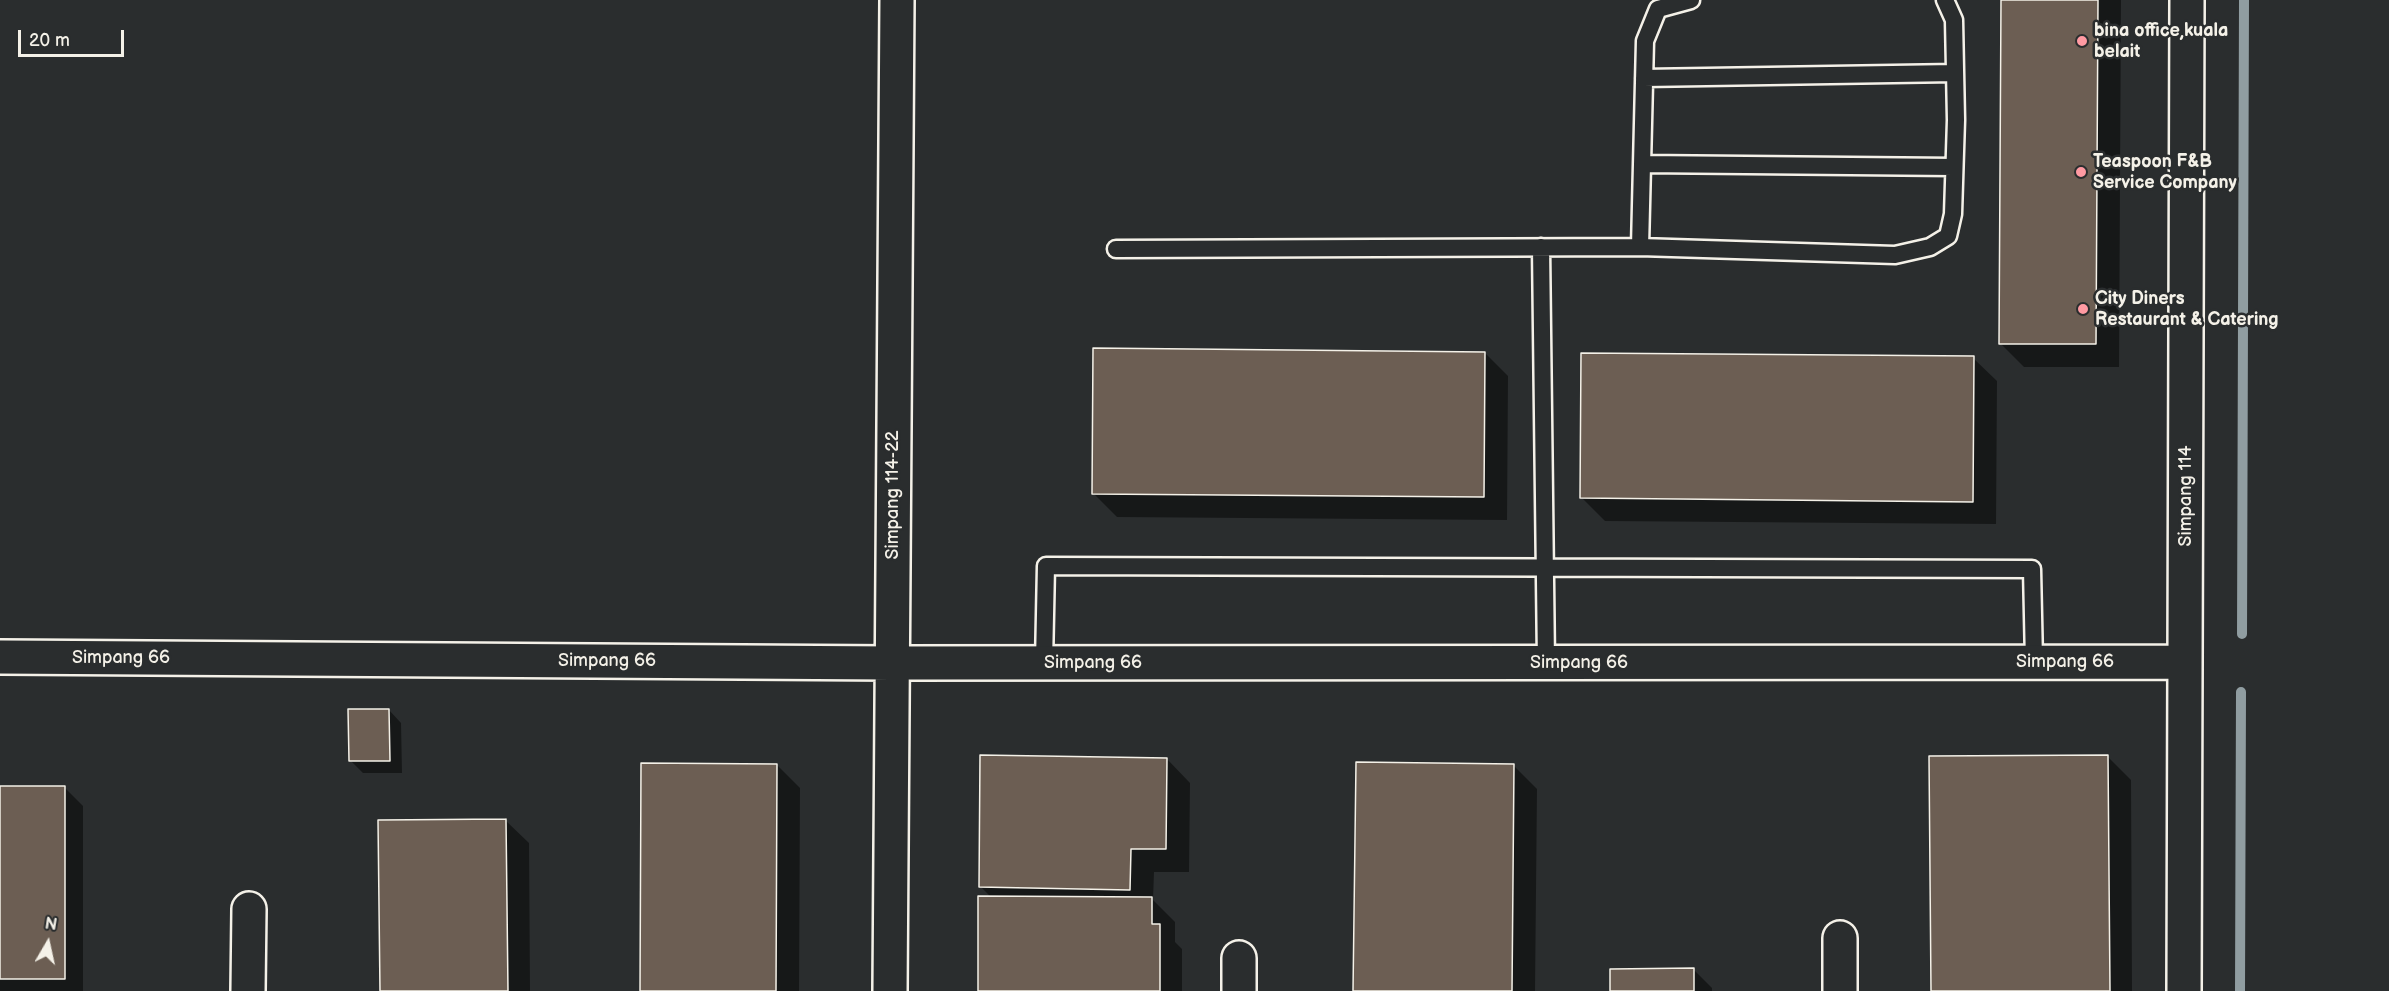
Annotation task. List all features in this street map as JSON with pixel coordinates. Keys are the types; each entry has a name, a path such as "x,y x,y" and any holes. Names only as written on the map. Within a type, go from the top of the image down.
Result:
{"street":[{"name":"Simpang 114-22","path":"890,991 897,0"},
{"name":"Simpang 114","path":"2184,991 2187,0"},
{"name":"Simpang 66","path":"0,657 891,663 2185,662"},
{"path":"248,991 249,909"},
{"path":"1840,938 1840,991"},
{"path":"1239,958 1239,991"}],"lane":[{"path":"1640,246 1645,41 1658,9 1691,0"},
{"path":"1116,249 1640,246 1895,255 1930,247 1948,236 1953,214 1954,20 1945,0"},
{"path":"1644,78 1955,73"},
{"path":"1642,164 1954,167"},
{"path":"1541,247 1546,663"},
{"path":"1044,663 1046,566 2032,569 2034,662"}],"building":[{"path":"2001,0 2098,0 2096,344 1999,344"},
{"path":"1093,348 1485,352 1484,497 1092,494"},
{"path":"1581,353 1974,356 1973,502 1580,498"},
{"path":"348,709 389,709 390,761 349,761"},
{"path":"980,755 1167,758 1166,849 1131,849 1130,890 979,887"},
{"path":"2108,755 2110,991 1931,991 1929,756"},
{"path":"1356,762 1514,764 1512,991 1353,991"},
{"path":"641,763 777,764 776,991 640,991"},
{"path":"0,786 65,786 65,979 0,979"},
{"path":"506,819 508,991 380,991 378,820"},
{"path":"978,896 1152,897 1152,924 1160,924 1160,991 978,991"},
{"path":"1694,968 1694,991 1610,991 1610,969"}],"waterway":[{"path":"2242,634 2244,0"},
{"path":"2240,991 2241,692"}],"place":[{"name":"bina office,kuala belait","path":"2082,41"},
{"name":"Teaspoon F&B Service Company","path":"2081,172"},
{"name":"City Diners Restaurant & Catering","path":"2083,309"}]}
